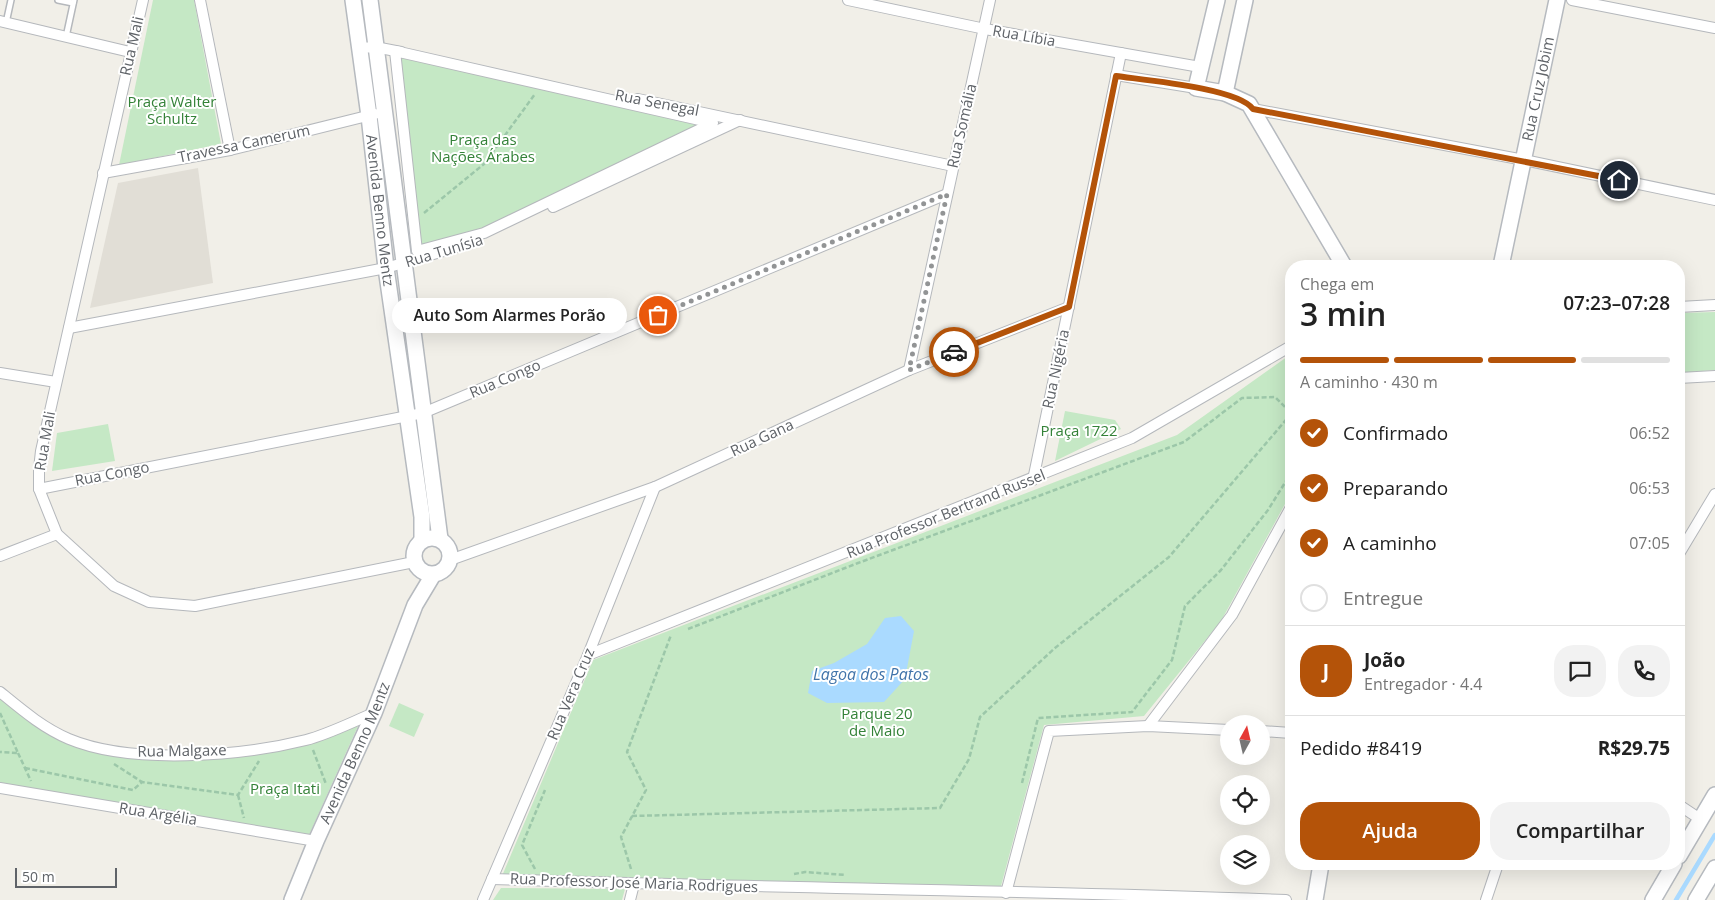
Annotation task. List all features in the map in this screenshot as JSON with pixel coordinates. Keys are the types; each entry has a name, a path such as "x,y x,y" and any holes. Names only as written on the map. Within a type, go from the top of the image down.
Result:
{"street":[{"name":"Rua Mali","path":"143,0 41,451 39,489 58,534 114,586 149,602 195,606 416,565"},
{"path":"200,0 230,150"},
{"name":"Avenida Benno Mentz","path":"353,0 367,48 376,114 404,263 416,415 422,540"},
{"name":"Avenida Benno Mentz","path":"367,48 370,0"},
{"name":"Rua Líbia","path":"848,0 985,29 1200,67"},
{"name":"Rua Somália","path":"909,370 990,0"},
{"path":"1196,88 1217,0"},
{"path":"1225,93 1245,0"},
{"name":"Rua Cruz Jobim","path":"1502,260 1557,0"},
{"path":"1572,0 1715,28"},
{"path":"3,22 130,52"},
{"name":"Rua Senegal","path":"367,48 740,120 953,166"},
{"path":"395,51 713,124 484,233 418,251 414,221 395,51"},
{"name":"Rua Nigéria","path":"1033,480 1121,53"},
{"path":"1116,76 1225,93 1244,100 1253,109 1341,260"},
{"path":"1253,109 1524,160 1715,200"},
{"name":"Travessa Camerum","path":"103,173 230,150 376,114"},
{"name":"Avenida Benno Mentz","path":"376,114 386,268 440,540"},
{"name":"Rua Tunísia","path":"69,328 386,268 488,238 740,120"},
{"name":"Rua Congo","path":"39,489 416,415 947,194"},
{"path":"1685,308 1715,306"},
{"name":"Rua Gana","path":"450,560 655,487 909,370 1069,307"},
{"name":"Rua Professor Bertrand Russel","path":"588,656 1033,480 1132,438 1285,349"},
{"path":"0,373 56,382"},
{"path":"1685,378 1715,376"},
{"name":"Rua Vera Cruz","path":"483,900 588,656 655,487"},
{"path":"1685,544 1715,494"},
{"path":"1148,726 1232,615 1285,518"},
{"path":"0,556 58,534"},
{"path":"434,538 440,540 448,548 450,560 444,570 433,575 427,574 416,565 414,550 422,540 434,538"},
{"name":"Avenida Benno Mentz","path":"415,605 416,565"},
{"name":"Avenida Benno Mentz","path":"292,900 316,841 374,713 415,605 433,575"},
{"name":"Rua Malgaxe","path":"0,692 32,719 70,739 113,751 184,754 264,748 308,739 374,713"},
{"path":"1006,893 1049,730 1148,726 1220,730"},
{"path":"1270,732 1285,733"},
{"name":"Rua Argélia","path":"0,788 316,841"},
{"path":"1685,845 1715,795"},
{"path":"1685,809 1700,819"},
{"path":"1696,900 1715,868"},
{"path":"1315,900 1320,870"},
{"path":"1486,900 1496,870"},
{"path":"1653,900 1670,870"},
{"name":"Rua Professor José Maria Rodrigues","path":"492,879 1286,900"},
{"path":"630,900 634,884"}],"lane":[{"path":"3,22 10,0"},
{"path":"58,0 74,2 66,37"}],"path":[{"path":"414,221 484,164 536,92"},
{"path":"662,639 1184,442 1242,398 1275,398 1285,407"},
{"path":"632,816 940,808 968,759 980,717 1055,648 1169,557 1285,420"},
{"path":"1021,786 1038,718 1132,712 1172,660 1184,606 1221,570 1268,510 1285,483"},
{"path":"631,869 621,836 646,790 627,752 671,635"},
{"path":"0,713 32,784 24,783"},
{"path":"311,745 327,788 330,780"},
{"path":"0,752 18,753"},
{"path":"244,818 238,795 263,756"},
{"path":"107,758 142,782 238,795"},
{"path":"25,768 133,790 142,782"},
{"path":"536,872 522,845 548,781"},
{"path":"234,816 253,819"},
{"path":"787,875 804,872 854,876"}],"shaded area":[{"path":"198,168 213,283 90,308 118,183"}],"green space":[{"name":"Praça Walter Schultz","path":"153,0 194,0 221,144 119,165"},
{"name":"Praça das Nações Árabes","path":"395,51 713,123 484,233 417,251"},
{"path":"1715,312 1715,370 1685,372 1685,313"},
{"name":"Parque 20 de Maio","path":"1285,358 1285,504 1221,621 1144,716 1044,725 1001,886 502,876 593,660 1177,435"},
{"name":"Praça 1722","path":"1065,411 1115,420 1121,429 1055,461"},
{"path":"108,424 115,461 52,471 57,433"},
{"name":"Praça Itati","path":"0,698 30,723 68,743 107,755 184,758 310,742 358,726 309,835 0,785"},
{"path":"399,703 424,714 414,737 389,726"},
{"path":"501,888 625,889 622,900 493,900"}],"water":[{"name":"Lagoa dos Patos","path":"901,616 914,631 905,679 884,702 827,703 808,693 812,671 834,663 867,644 885,618"}],"waterway":[{"path":"1676,900 1715,835"}],"way so far":[{"path":"658,315 947,194 909,370 954,352"}],"place":[{"name":"Auto Som Alarmes Porão","path":"658,315"}],"route":[{"path":"954,352 1069,307 1116,76 1225,93 1244,100 1253,109 1524,160 1619,180"}]}
